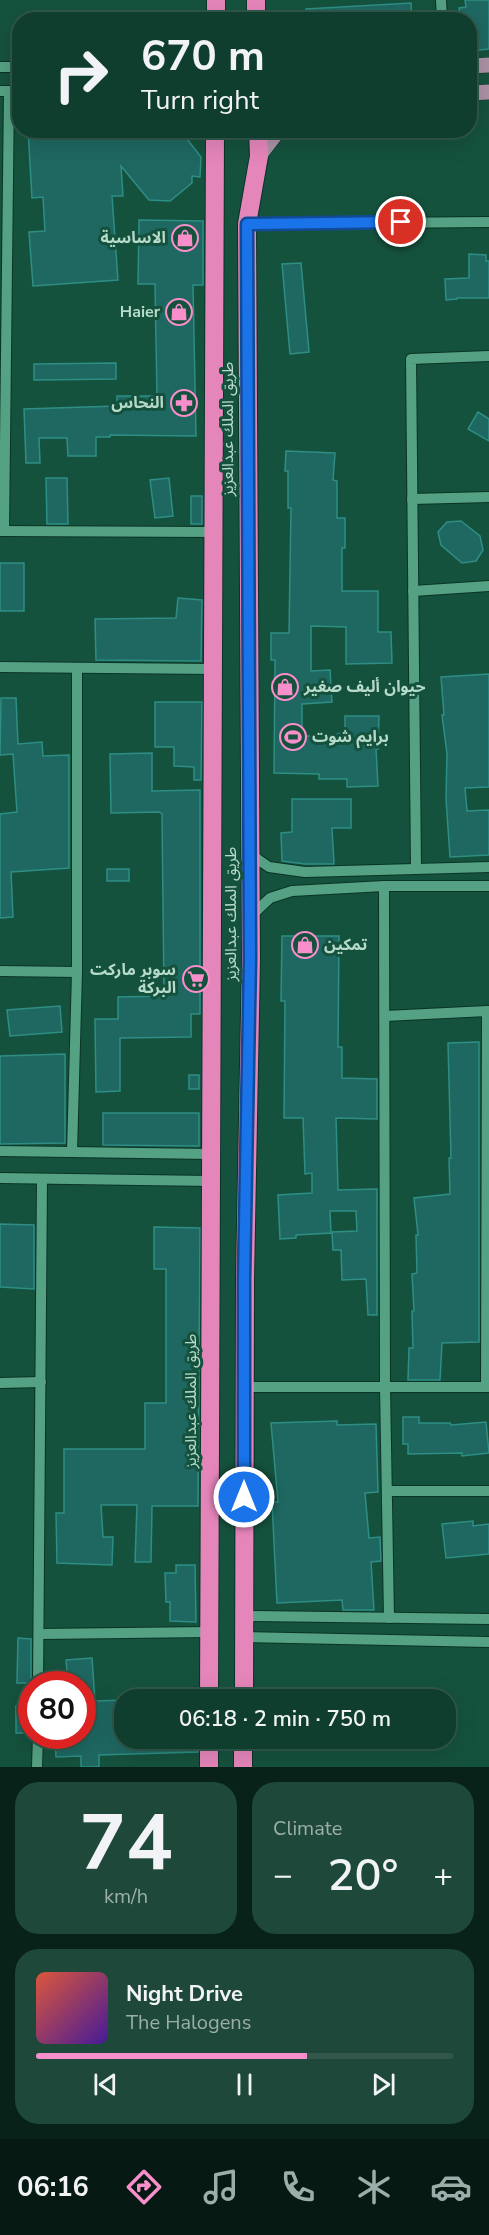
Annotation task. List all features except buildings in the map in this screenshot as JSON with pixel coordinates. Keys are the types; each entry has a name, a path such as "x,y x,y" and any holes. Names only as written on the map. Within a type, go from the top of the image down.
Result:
{"highway":[{"name":"طريق الملك عبدالعزيز","path":"209,1689 215,138"},
{"name":"طريق الملك عبدالعزيز","path":"244,1689 244,1387 250,918 247,224 258,156 258,138"},
{"path":"209,1749 209,1767"},
{"path":"243,1749 243,1767"}],"main road":[{"path":"258,156 273,138"}],"street":[{"path":"9,91 2,531 214,532"},
{"path":"247,224 489,222"},
{"path":"416,869 411,359 489,356"},
{"path":"412,499 489,498"},
{"path":"413,591 489,586"},
{"path":"0,667 213,669"},
{"path":"72,1152 77,972 77,668"},
{"path":"250,850 256,858 269,867 292,871 489,867"},
{"path":"292,871 292,891"},
{"path":"250,918 270,898 292,891 384,886 489,886"},
{"path":"384,886 385,1387 389,1618"},
{"path":"0,971 77,972"},
{"path":"244,1387 488,1387 488,1011 385,1016"},
{"path":"0,1151 211,1154"},
{"path":"0,1178 211,1181"},
{"path":"38,1671 42,1179"},
{"path":"0,1383 41,1382"},
{"path":"387,1491 489,1491"},
{"path":"244,1616 489,1619"},
{"path":"39,1634 209,1632"},
{"path":"244,1637 489,1642"},
{"path":"37,1767 38,1749"}],"place":[{"name":"الاساسية","path":"185,238"},
{"name":"Haier","path":"179,312"},
{"name":"النحاس","path":"184,403"},
{"name":"حيوان أليف صغير","path":"285,687"},
{"name":"برايم شوت","path":"293,737"},
{"name":"تمكين","path":"305,945"},
{"name":"سوبر ماركت البركة","path":"196,979"}],"route":[{"path":"244,1497 244,1279 250,959 247,224 401,222"}]}
